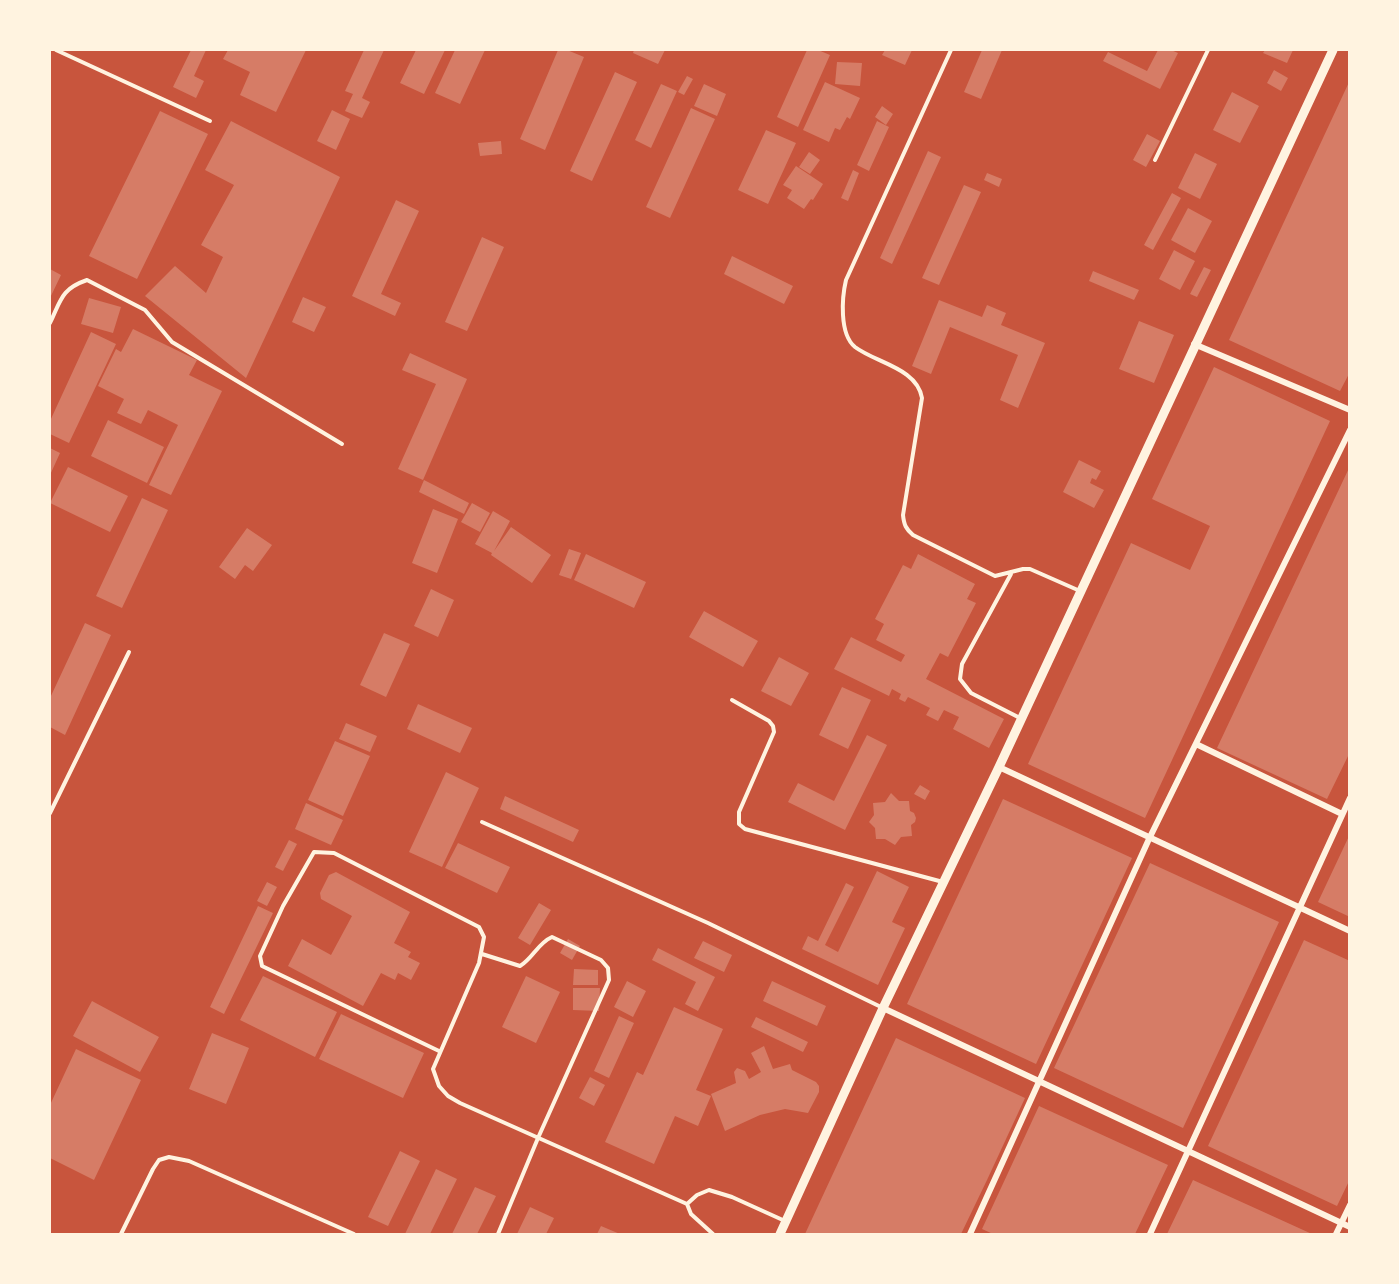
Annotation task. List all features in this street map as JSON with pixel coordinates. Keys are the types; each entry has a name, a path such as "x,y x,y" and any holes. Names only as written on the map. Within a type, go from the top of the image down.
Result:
{"street":[{"path":"780,1234 883,1008 999,767 1194,344 1333,50"},
{"path":"1194,344 1350,410"},
{"path":"970,1234 1149,839 1350,430"},
{"path":"1196,744 1342,814"},
{"path":"999,767 1350,931"},
{"path":"1150,1234 1350,798"},
{"path":"883,1008 1350,1227"},
{"path":"1336,1234 1350,1205"}],"lane":[{"path":"56,50 210,121"},
{"path":"951,50 846,280 842,298 844,330 853,346 906,375 915,381 921,390 922,398 903,515 907,530 995,576 1030,569 1080,591"},
{"path":"1155,160 1208,50"},
{"path":"50,324 66,291 87,280 145,310 172,342 342,444"},
{"path":"1011,573 962,664 960,679 971,693 1021,718"},
{"path":"50,813 129,652"},
{"path":"732,700 769,721 774,732 739,812 739,824 746,829 943,882"},
{"path":"482,822 708,923 883,1008"},
{"path":"439,1051 262,966 260,957 283,906 314,852 334,853 479,927 484,937 482,954 433,1069 439,1086 448,1096 687,1204 691,1214 713,1234"},
{"path":"482,954 520,966 527,962 545,940 552,938 601,960 608,968 609,980 498,1234"},
{"path":"121,1234 153,1169 159,1160 170,1157 189,1161 354,1234"},
{"path":"687,1204 697,1195 708,1190 732,1197 785,1221"}],"building":[{"path":"191,50 206,50 194,76 204,81 196,98 173,87"},
{"path":"228,50 306,50 276,112 240,95 250,72 223,59"},
{"path":"364,50 384,50 362,98 370,102 362,118 345,111 353,94 345,91"},
{"path":"416,50 445,50 424,94 400,83"},
{"path":"455,50 485,50 460,104 435,93"},
{"path":"558,50 567,50 584,57 545,150 520,139"},
{"path":"634,50 665,50 658,64 633,53"},
{"path":"807,50 818,50 830,55 798,127 777,117"},
{"path":"885,50 912,50 905,65 882,55"},
{"path":"982,50 1002,50 981,99 964,92"},
{"path":"1158,50 1171,50 1178,53 1160,89 1103,61 1108,52 1147,71"},
{"path":"1265,50 1293,50 1287,63 1263,53"},
{"path":"837,62 862,63 860,86 835,84"},
{"path":"1274,70 1288,78 1281,91 1267,83"},
{"path":"615,72 637,82 592,181 570,171"},
{"path":"687,76 693,79 684,95 678,92"},
{"path":"1350,80 1350,372 1340,391 1229,340"},
{"path":"825,82 860,98 850,119 847,117 840,130 835,128 829,142 803,130"},
{"path":"661,84 677,91 651,148 635,140"},
{"path":"704,84 726,94 717,116 694,106"},
{"path":"1232,92 1259,106 1240,143 1213,130"},
{"path":"882,106 893,114 886,125 875,117"},
{"path":"691,108 715,119 670,218 646,207"},
{"path":"332,110 350,119 336,150 317,141"},
{"path":"160,111 208,134 137,279 89,256"},
{"path":"231,121 340,177 246,378 145,296 175,266 206,293 223,257 201,245 234,185 205,170"},
{"path":"877,121 889,127 869,171 857,165"},
{"path":"766,130 796,143 768,204 738,190"},
{"path":"1147,134 1160,141 1146,167 1133,160"},
{"path":"501,141 502,154 480,156 478,143"},
{"path":"928,151 941,157 892,264 880,258"},
{"path":"809,152 820,160 810,174 799,167"},
{"path":"1195,153 1217,164 1200,199 1178,188"},
{"path":"796,166 823,184 804,209 787,198 792,190 783,185"},
{"path":"853,170 859,173 848,201 841,198"},
{"path":"987,173 1002,179 999,187 984,180"},
{"path":"964,185 981,192 939,285 922,278"},
{"path":"1172,193 1181,198 1153,250 1144,245"},
{"path":"396,200 419,211 381,294 401,303 395,316 352,296"},
{"path":"1188,208 1212,221 1195,253 1171,240"},
{"path":"482,237 504,247 467,331 445,322"},
{"path":"1174,250 1195,261 1180,290 1159,279"},
{"path":"732,256 793,286 784,304 724,274"},
{"path":"1204,267 1211,270 1197,297 1190,294"},
{"path":"50,269 61,275 50,298"},
{"path":"1093,271 1139,290 1134,300 1089,281"},
{"path":"303,297 326,307 314,332 292,322"},
{"path":"89,298 121,307 113,333 81,324"},
{"path":"939,300 982,317 987,305 1006,313 1001,325 1045,343 1018,408 1000,400 1018,355 950,327 931,374 912,366"},
{"path":"1139,321 1174,335 1154,383 1119,369"},
{"path":"133,329 197,360 189,375 222,391 171,495 149,485 178,425 148,410 141,424 117,413 124,399 98,386 116,349 121,352"},
{"path":"91,332 116,344 69,443 50,434 50,421"},
{"path":"410,353 467,379 423,480 398,469 436,384 402,370"},
{"path":"1214,367 1330,421 1145,818 1028,764 1131,543 1190,570 1210,526 1152,499"},
{"path":"108,420 164,447 147,483 91,456"},
{"path":"50,448 60,453 50,475"},
{"path":"1079,460 1101,471 1096,480 1092,478 1090,483 1104,490 1094,508 1063,492"},
{"path":"1350,466 1350,752 1327,799 1217,748"},
{"path":"68,467 128,496 110,532 50,503"},
{"path":"424,480 469,503 464,514 419,492"},
{"path":"142,498 168,510 122,608 96,596"},
{"path":"472,503 490,513 480,532 461,522"},
{"path":"433,509 458,519 437,573 412,563"},
{"path":"493,511 510,521 494,551 511,527 551,555 532,583 491,555 492,553 475,544"},
{"path":"247,528 272,545 253,571 245,565 235,579 219,567"},
{"path":"569,549 581,553 571,579 559,575"},
{"path":"586,554 646,582 634,608 574,580"},
{"path":"918,554 975,584 967,599 976,603 948,657 940,653 926,679 1004,719 989,748 953,729 959,717 944,710 938,721 926,715 930,708 908,697 905,702 899,699 901,694 892,689 889,696 834,669 851,637 901,662 905,655 876,640 884,624 875,619 903,565 911,569"},
{"path":"431,589 454,600 438,637 414,626"},
{"path":"704,611 758,641 743,667 689,637"},
{"path":"85,623 111,635 65,735 50,727 50,698"},
{"path":"384,633 410,644 386,697 360,685"},
{"path":"779,657 809,673 791,706 761,691"},
{"path":"842,687 871,700 848,749 819,735"},
{"path":"418,704 472,728 460,753 407,729"},
{"path":"346,723 377,736 370,752 339,739"},
{"path":"867,735 887,745 845,830 788,802 798,783 834,801"},
{"path":"335,741 370,756 343,816 308,800"},
{"path":"446,772 479,788 442,867 409,852"},
{"path":"920,785 930,791 925,800 914,794"},
{"path":"891,793 899,801 909,801 910,811 916,818 911,825 912,836 901,837 895,845 885,839 876,839 875,828 869,822 874,815 873,803 885,802"},
{"path":"505,796 579,830 573,842 500,809"},
{"path":"1003,799 1132,858 1036,1064 907,1004"},
{"path":"306,803 343,820 331,845 295,829"},
{"path":"1350,834 1350,917 1318,902"},
{"path":"289,840 297,844 283,871 275,867"},
{"path":"458,843 510,867 497,893 445,868"},
{"path":"1150,863 1279,922 1183,1128 1054,1068"},
{"path":"877,871 909,887 892,922 905,928 878,985 802,949 808,936 818,941 846,883 854,887 825,945 838,952"},
{"path":"336,872 410,912 394,943 411,952 408,957 420,963 411,980 398,973 395,980 381,973 363,1006 288,966 302,939 331,955 352,916 321,899 320,893 329,875"},
{"path":"267,882 277,887 267,906 257,901"},
{"path":"539,903 551,910 530,945 518,938"},
{"path":"258,906 273,913 224,1014 210,1007"},
{"path":"568,939 580,946 572,960 560,953"},
{"path":"1304,940 1350,961 1350,1179 1337,1206 1208,1146"},
{"path":"703,941 732,955 724,972 694,958"},
{"path":"658,948 715,977 698,1011 685,1004 696,982 652,960"},
{"path":"574,969 598,970 598,985 573,985"},
{"path":"263,976 337,1012 315,1057 240,1020"},
{"path":"526,976 560,992 536,1043 502,1027"},
{"path":"627,981 646,991 633,1017 614,1007"},
{"path":"772,981 826,1006 817,1026 763,1001"},
{"path":"573,988 600,988 599,1011 573,1010"},
{"path":"92,1001 159,1037 140,1072 73,1036"},
{"path":"674,1007 723,1029 696,1090 711,1096 698,1126 675,1116 654,1164 605,1142 637,1072 643,1075"},
{"path":"341,1014 424,1053 403,1098 319,1059"},
{"path":"619,1016 634,1023 609,1078 594,1071"},
{"path":"756,1017 808,1042 803,1052 751,1027"},
{"path":"212,1033 249,1048 226,1104 189,1089"},
{"path":"896,1038 1025,1098 987,1180 961,1234 805,1234"},
{"path":"764,1046 773,1069 790,1064 792,1070 816,1082 819,1092 808,1113 785,1109 760,1115 725,1131 711,1094 736,1083 734,1072 737,1068 745,1071 749,1079 761,1072 751,1053"},
{"path":"76,1049 141,1080 94,1180 50,1158 50,1105"},
{"path":"590,1077 605,1085 594,1106 579,1098"},
{"path":"1039,1106 1168,1165 1135,1234 993,1234 982,1229"},
{"path":"400,1151 420,1161 388,1226 368,1217"},
{"path":"436,1169 457,1179 430,1234 405,1234"},
{"path":"1193,1180 1257,1209 1312,1234 1167,1234"},
{"path":"475,1187 496,1196 477,1234 452,1234"},
{"path":"530,1207 554,1218 546,1234 517,1234"},
{"path":"601,1226 620,1234 597,1234"}]}
